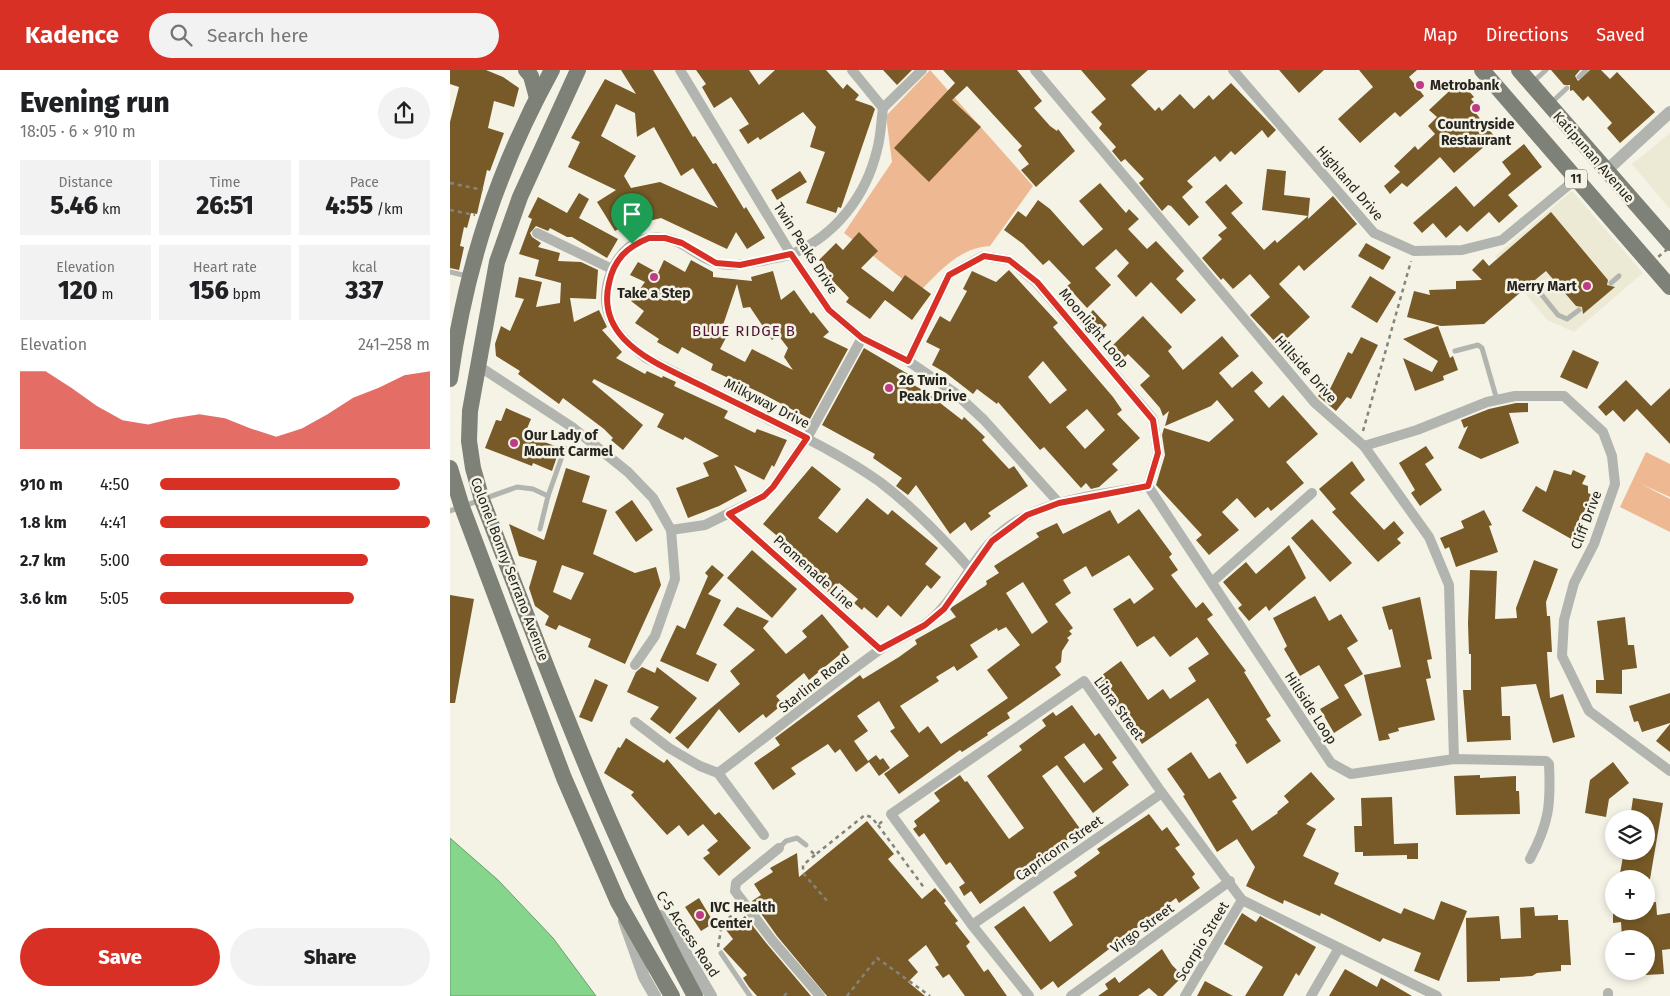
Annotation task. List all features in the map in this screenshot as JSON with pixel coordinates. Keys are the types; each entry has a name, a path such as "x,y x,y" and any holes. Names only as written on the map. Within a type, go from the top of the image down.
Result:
{"main road":[{"path":"526,70 531,76 537,98"},
{"path":"450,379 452,357 486,217 518,134 552,70"},
{"path":"559,70 564,100"},
{"name":"Colonel Bonny Serrano Avenue","path":"578,70 520,197 497,262 470,403 469,441 473,468 482,500 585,764 664,941 695,996"},
{"name":"Katipunan Avenue","path":"1482,70 1670,287"},
{"name":"Katipunan Avenue","path":"1519,70 1670,245"},
{"name":"Colonel Bonny Serrano Avenue","path":"450,468 456,509 564,778 618,902 672,996"}],"street":[{"name":"Twin Peaks Drive","path":"680,70 791,254 829,310 862,338 908,361 955,393 984,420 1059,503"},
{"path":"852,70 883,108 922,70"},
{"name":"Hillside Drive","path":"1035,70 1315,404 1362,444 1429,537 1449,585 1454,760"},
{"name":"Highland Drive","path":"1234,70 1374,233 1414,251 1462,250 1502,240 1576,179"},
{"name":"Milkyway Drive","path":"883,108 877,150 859,199 834,228 791,254 740,265 716,263 682,243 665,238 649,238 632,244 619,258 612,269 605,298 609,316 623,338 646,358 844,458 892,492 942,537 970,569"},
{"path":"1606,171 1670,112"},
{"path":"536,233 612,269"},
{"name":"Moonlight Loop","path":"908,361 949,275 984,256 1009,260 1037,282 1153,420 1158,453 1148,486"},
{"path":"671,530 705,525 729,514 769,491 807,438 862,338"},
{"path":"477,366 572,427 628,472 653,498 671,530 675,579 655,636 635,665"},
{"name":"Cliff Drive","path":"1362,444 1417,430 1497,400 1515,396 1564,396 1603,432 1612,456 1615,484 1594,544 1574,583 1564,620 1562,656 1589,711 1670,771"},
{"name":"Starline Road","path":"718,773 880,649 925,625 944,609 970,569 992,541 1027,515 1059,503 1148,486"},
{"name":"Hillside Loop","path":"1148,486 1331,763 1351,774 1454,760 1546,761 1549,764 1550,800 1544,832 1530,859"},
{"path":"1212,582 1312,493"},
{"name":"Promenade Line","path":"729,514 880,649"},
{"name":"Libra Street","path":"891,814 1084,681 1162,793 1230,881 1242,900"},
{"path":"634,722 669,748 700,766 718,773 764,835"},
{"name":"Capricorn Street","path":"972,925 1162,793"},
{"path":"891,814 972,925 1029,996"},
{"path":"779,848 736,883 735,891 772,940 820,996"},
{"name":"Virgo Street","path":"1071,996 1230,881"},
{"name":"C-5 Access Road","path":"639,888 684,950 711,996"},
{"path":"1242,900 1437,996"},
{"name":"Scorpio Street","path":"1185,996 1242,900"},
{"path":"618,902 632,946 655,996"},
{"path":"1311,996 1339,948"}],"lane":[{"path":"1531,84 1546,70"},
{"path":"1579,77 1586,70"},
{"path":"1549,105 1567,88"},
{"path":"450,272 470,277"},
{"path":"1611,283 1620,276"},
{"path":"1533,284 1558,315 1568,320 1579,310"},
{"path":"1455,351 1478,345 1482,348 1497,400"},
{"path":"540,529 548,496 565,448"},
{"path":"456,509 517,488 533,489 548,496"},
{"path":"779,848 786,841 797,838 806,845"},
{"path":"720,953 750,996"}],"path":[{"path":"450,183 494,193"},
{"path":"450,210 486,217"},
{"path":"1646,267 1670,245"},
{"path":"1362,444 1414,251"},
{"path":"878,825 891,814"},
{"path":"828,902 803,873 803,865 865,815 872,817 925,889"},
{"path":"806,845 815,855"},
{"path":"720,953 718,944 722,924 745,905"},
{"path":"847,996 877,958 930,996"},
{"path":"784,996 787,993"}],"shaded area":[{"path":"930,70 1033,186 990,246 969,251 959,256 919,292 844,233 892,162 886,116"},
{"path":"1670,133 1670,209 1632,164"},
{"path":"1572,191 1643,273 1574,332 1547,320 1495,256"},
{"path":"1646,452 1670,464 1670,497 1641,484 1670,499 1670,532 1620,507"},
{"path":"450,838 498,880 553,938 596,996 450,996"}],"building":[{"path":"450,70 486,70 503,77 519,88 514,107 494,101 488,128 504,133 490,171 487,170 477,214 471,213 467,228 464,227 460,246 464,247 459,270 450,268 450,122 459,87 450,84"},
{"path":"621,70 653,70 693,137 695,136 713,164 716,163 744,209 746,207 765,238 747,249 736,232 727,249 661,218 645,222 643,214 615,231 597,202 616,190 568,167 580,142 571,138 605,79 636,94","holes":["616,104 635,113 637,137 654,127 681,176 693,168 718,208 660,182 631,188 624,176 636,156 601,136"]},
{"path":"696,70 749,70 759,85 775,70 826,70 843,89 847,84 859,95 855,100 872,106 875,109 841,208 838,207 836,213 806,203 825,152 810,147 816,127 803,112 760,140 758,137 748,144 739,130 749,124 731,97 714,108 702,87 706,84"},
{"path":"883,70 912,70 897,85"},
{"path":"943,70 1017,70 1042,101 1034,108 1050,126 1057,131 1058,129 1075,151 1036,187 1021,170 1029,164 1018,150 1022,146 967,86 952,100 981,127 929,182 894,148 955,83"},
{"path":"1081,70 1148,70 1131,85 1155,111 1159,107 1162,111 1180,94 1194,109 1209,95 1213,100 1231,83 1276,130 1268,138 1262,130 1235,155 1231,151 1220,162 1215,156 1187,181 1193,187 1182,197 1199,217 1189,226 1171,206 1168,205 1162,211 1139,183 1144,179 1125,159 1121,162 1112,151 1116,147 1099,128 1102,124 1091,112 1106,99"},
{"path":"1279,70 1324,70 1299,93"},
{"path":"1359,70 1417,70 1409,77 1424,96 1400,117 1395,112 1360,143 1338,119 1373,87"},
{"path":"1551,70 1580,70 1575,76 1578,81 1590,70 1601,70 1610,79 1617,72 1655,112 1620,143 1607,128 1612,123 1588,96 1583,101 1573,90 1570,91 1570,85 1564,85"},
{"path":"1460,81 1474,97 1471,99 1478,107 1474,111 1495,137 1454,173 1440,157 1407,187 1402,183 1390,194 1384,186 1400,172 1394,166 1415,146 1418,150 1435,134 1428,126 1437,117 1429,110"},
{"path":"1524,144 1542,167 1508,195 1518,206 1499,223 1489,212 1467,232 1460,225 1446,238 1433,223 1422,233 1413,223 1456,186 1474,207 1511,174 1502,162"},
{"path":"1267,169 1286,171 1284,195 1310,198 1308,219 1333,196 1357,224 1304,271 1299,265 1279,284 1310,317 1279,346 1250,315 1270,297 1250,274 1233,289 1223,278 1221,280 1202,258 1222,239 1218,235 1227,228 1205,202 1226,184 1243,203 1231,213 1264,250 1275,240 1277,243 1308,216 1262,210"},
{"path":"800,171 807,182 777,200 771,190"},
{"path":"1100,183 1126,213 1129,209 1139,219 1128,229 1147,249 1156,241 1184,271 1176,279 1196,300 1181,314 1151,282 1136,297 1117,276 1129,263 1116,249 1095,268 1111,285 1087,308 1067,286 1071,283 1049,260 1043,265 1023,244 1004,230 1018,211 1026,217 1038,200 1050,209 1083,246 1103,229 1079,201"},
{"path":"579,193 589,199 579,218 618,239 607,258 572,237 567,237 550,228 548,231 536,226 530,233 532,237 541,243 538,247 560,253 558,261 581,262 598,270 596,299 570,298 574,322 599,310 607,327 602,330 622,352 616,358 645,374 647,371 676,382 674,386 728,411 724,418 755,433 757,429 787,440 774,467 772,465 764,480 734,465 747,491 719,506 688,518 676,488 709,476 703,463 719,456 685,437 683,440 657,427 664,414 594,379 592,382 643,425 623,450 611,440 613,438 604,429 563,398 559,404 518,374 520,371 496,356 495,344 501,326 510,331 524,299 515,297 519,277 542,282 536,307 560,303 561,283 535,276 539,260 519,254 532,219 528,217 538,197 567,213"},
{"path":"1551,212 1608,280 1607,285 1615,287 1583,314 1582,307 1576,306 1546,271 1535,280 1530,281 1529,285 1484,324 1441,326 1407,317 1414,291 1430,295 1429,290 1456,289 1456,281 1482,280 1472,270 1483,259 1489,266"},
{"path":"859,232 878,251 861,268 893,292 905,275 931,294 912,320 885,300 870,319 846,302 849,298 829,277 832,274 819,260 836,243 843,250"},
{"path":"1366,243 1391,257 1383,270 1358,256"},
{"path":"664,260 685,272 691,260 713,272 713,277 752,281 751,277 773,271 781,300 794,290 811,314 813,312 829,332 823,337 848,349 810,419 761,393 711,370 713,364 682,347 678,354 657,342 659,339 635,323 644,311 631,301 645,282 630,275 638,262 658,273","holes":["737,284 743,308 750,307 772,340 778,335 788,348 784,357 793,370 752,349 745,362 720,349 729,332 722,328"]},
{"path":"1009,270 1058,323 1053,327 1113,397 1122,410 1117,414 1140,438 1112,464 1118,470 1099,487 1091,489 1086,483 1081,488 1044,447 1040,450 998,402 997,404 977,389 973,394 946,373 932,365 940,349 926,342 940,316 950,322 967,291 963,289 972,271 996,282","holes":["1043,361 1067,390 1050,404 1028,377","1087,409 1105,430 1085,449 1066,427"]},
{"path":"1370,276 1396,292 1377,323 1351,307"},
{"path":"1093,310 1107,325 1100,332 1086,317"},
{"path":"1143,316 1172,347 1168,351 1183,370 1222,336 1239,356 1219,373 1232,388 1252,371 1263,383 1254,391 1269,408 1283,395 1318,434 1286,462 1304,483 1271,511 1268,507 1255,518 1237,498 1222,512 1239,530 1209,555 1196,540 1202,535 1156,485 1165,455 1162,435 1164,428 1209,442 1234,420 1217,400 1211,406 1165,426 1169,411 1163,416 1160,408 1140,385 1150,376 1128,354 1125,357 1113,345"},
{"path":"1438,326 1450,358 1453,356 1458,370 1443,376 1444,380 1415,391 1403,358 1432,372 1438,361 1403,339"},
{"path":"1361,337 1378,345 1351,399 1347,397 1336,411 1318,396 1325,387 1329,391 1348,352 1352,354"},
{"path":"864,348 908,374 905,380 926,392 962,420 964,417 985,437 982,440 1009,469 1014,466 1028,486 988,513 991,516 971,531 965,522 950,534 916,485 908,495 896,486 902,478 873,458 875,454 822,425"},
{"path":"1573,350 1599,362 1587,389 1560,377"},
{"path":"1626,380 1651,406 1670,388 1670,444 1637,409 1624,422 1613,410 1606,416 1598,407"},
{"path":"1516,403 1528,403 1528,412 1509,413 1519,443 1481,459 1458,448 1468,426 1464,428 1461,420 1489,409"},
{"name":"Our Lady of Mount Carmel","path":"506,408 531,419 526,431 543,438 542,441 560,448 552,471 533,463 532,466 485,448 496,420 501,421"},
{"path":"1426,446 1434,458 1425,464 1442,490 1420,506 1411,493 1415,490 1399,463"},
{"path":"1352,461 1365,480 1350,493 1384,530 1394,521 1404,533 1397,539 1401,543 1378,562 1332,512 1336,509 1319,489"},
{"path":"812,466 841,489 818,518 837,533 867,498 888,515 892,510 938,548 925,564 941,577 931,589 927,585 901,617 888,605 877,618 864,607 862,610 854,603 858,599 839,583 830,594 823,587 825,584 804,567 808,562 763,524"},
{"path":"566,468 590,476 582,502 607,510 593,554 635,573 656,567 661,585 625,664 588,647 591,639 559,625 556,630 545,625 549,616 535,606 529,588 537,561 519,556 509,524 544,540","holes":["562,565 584,573 571,600 553,592"]},
{"path":"1554,470 1571,475 1573,470 1586,476 1582,484 1588,486 1588,493 1597,497 1573,540 1522,511 1536,486 1546,492"},
{"path":"632,500 653,530 636,542 615,512"},
{"path":"1139,509 1172,554 1169,557 1178,570 1171,575 1196,608 1203,602 1213,615 1207,619 1246,671 1244,672 1271,716 1266,719 1281,741 1247,764 1235,745 1237,743 1208,698 1142,744 1098,678 1121,661 1148,700 1163,689 1170,699 1196,681 1188,668 1209,654 1197,637 1170,657 1154,636 1137,647 1113,609 1130,598 1134,604 1154,589 1129,555 1092,577 1086,566 1063,580 1071,593 1055,604 1073,628 1069,631 1072,634 1067,638 1069,640 1062,651 1061,662 1055,667 1061,675 1007,713 1010,718 987,733 988,735 962,752 960,750 899,794 884,774 909,756 890,731 895,728 879,701 857,716 868,731 854,741 868,761 876,755 880,760 883,758 890,768 879,776 869,762 856,772 840,749 835,753 828,744 791,768 796,774 773,790 754,763 780,745 775,738 860,675 863,679 917,644 915,640 956,617 950,609 985,586 987,584 986,581 999,573 994,566 1039,537 1036,533 1057,523 1063,534 1110,510 1118,524","holes":["1023,582 1048,622 1032,634 1006,593","1006,627 1020,645 987,670 1008,698 941,744 928,726 919,733 900,706 939,681 936,677 954,666 957,671 978,657 970,645 997,628 998,631"]},
{"path":"1484,510 1492,525 1489,526 1498,552 1456,567 1449,547 1445,549 1440,538 1464,528 1461,521"},
{"path":"1312,519 1352,563 1330,582 1291,538"},
{"path":"1289,545 1306,578 1269,611 1266,606 1249,621 1238,608 1242,605 1223,582 1246,562 1256,574"},
{"path":"752,550 797,589 772,618 727,578"},
{"path":"1534,560 1558,569 1546,602 1547,616 1550,616 1552,652 1547,652 1550,698 1563,694 1575,737 1553,743 1536,684 1501,687 1502,716 1510,716 1511,740 1467,742 1463,690 1471,690 1471,654 1469,654 1468,623 1470,570 1497,571 1495,619 1517,618 1516,608"},
{"path":"712,565 724,575 708,594 721,600 696,654 717,664 708,682 660,661 677,625 685,629 708,576 705,573"},
{"path":"450,595 474,599 455,703 450,703"},
{"path":"1315,596 1329,621 1341,614 1358,641 1347,648 1363,674 1344,685 1362,715 1334,733 1320,709 1339,698 1319,665 1300,676 1284,649 1287,646 1273,618"},
{"path":"1420,597 1432,659 1427,660 1431,678 1426,679 1435,720 1398,728 1399,731 1388,734 1390,739 1379,741 1364,675 1401,667 1392,629 1389,630 1382,607"},
{"path":"737,607 769,621 763,628 786,654 807,637 802,631 822,614 849,647 809,680 804,673 776,696 783,704 766,718 763,714 739,733 719,709 688,749 675,738 740,684 730,671 755,650 723,625"},
{"path":"1625,617 1628,645 1634,645 1637,668 1622,670 1622,694 1596,693 1596,680 1604,680 1597,621"},
{"path":"642,667 655,673 657,667 697,698 670,734 650,719 659,707 627,692 636,672"},
{"path":"595,679 608,685 592,722 579,717"},
{"path":"1670,693 1670,723 1642,732 1638,721 1634,722 1629,706"},
{"path":"1072,705 1095,736 1099,733 1117,758 1112,762 1129,785 1093,813 1057,765 1042,776 1081,830 980,904 971,891 964,896 959,887 965,883 950,862 946,865 924,833 919,837 913,829 917,826 914,821 940,801 934,793 960,775 965,782 967,781 1009,839 1024,828 987,776 1022,750 1019,746 1046,726 1042,720 1053,712 1056,716","holes":["1084,743 1103,769 1084,783 1064,757"]},
{"path":"1670,724 1670,752 1656,741"},
{"path":"626,738 664,763 667,759 715,815 719,812 751,848 719,876 703,858 710,853 707,850 718,841 703,824 688,836 679,825 667,835 631,795 634,792 604,773 618,747 620,748"},
{"path":"1191,752 1209,779 1220,772 1237,798 1232,801 1252,831 1278,813 1289,802 1284,796 1311,772 1335,799 1306,824 1316,829 1303,856 1339,873 1334,884 1401,914 1404,908 1434,920 1441,901 1467,911 1439,981 1414,971 1421,953 1383,938 1380,942 1321,913 1320,916 1284,900 1283,904 1246,886 1255,867 1237,839 1217,852 1183,796 1185,795 1167,769"},
{"path":"1613,762 1629,783 1609,799 1605,817 1585,813 1590,780"},
{"path":"1480,775 1480,778 1516,776 1516,791 1519,791 1520,814 1456,815 1454,776"},
{"path":"1392,797 1394,844 1418,843 1418,859 1407,859 1407,855 1363,856 1363,852 1355,852 1354,826 1362,826 1361,798"},
{"path":"1633,798 1663,803 1655,850 1655,810 1631,810"},
{"path":"1149,814 1162,831 1167,827 1180,845 1175,848 1195,874 1192,877 1200,888 1179,903 1176,898 1058,988 1053,981 1041,990 994,927 1024,906 1050,942 1073,925 1053,892 1077,876 1074,872 1100,853 1097,849"},
{"path":"867,821 894,854 888,859 922,899 935,888 943,897 946,901 944,903 958,921 955,923 970,942 966,946 984,972 988,969 1007,996 965,996 949,974 943,978 935,967 939,965 926,945 908,960 918,972 908,982 925,996 827,996 777,936 752,901 761,895 754,884 773,872 770,868 797,853 799,877"},
{"path":"1622,860 1653,860 1652,870 1621,870"},
{"name":"IVC Health Center","path":"699,898 714,923 701,931 685,907"},
{"path":"1655,902 1657,915 1670,913 1670,949 1662,950 1664,974 1655,974 1655,930 1621,930 1621,922 1613,923 1613,920 1655,920"},
{"path":"1534,907 1535,916 1558,915 1558,920 1568,920 1571,965 1561,965 1561,971 1537,973 1532,976 1500,978 1500,981 1467,982 1466,918 1499,916 1501,939 1521,938 1520,908"},
{"path":"1242,913 1256,922 1260,916 1316,947 1299,976 1296,973 1283,996 1245,996 1263,967 1224,944"},
{"path":"745,916 811,996 757,996 749,987 743,978 747,975 723,949 733,939 726,930"},
{"path":"1162,949 1172,965 1183,976 1163,996 1158,996 1149,988 1138,996 1098,996 1108,989 1105,984 1115,977 1119,983"},
{"path":"1345,969 1377,987 1381,978 1412,996 1329,996"},
{"path":"1205,981 1233,996 1197,996"}],"place":[{"name":"Metrobank","path":"1420,85"},
{"name":"Countryside Restaurant","path":"1476,108"},
{"name":"Take a Step","path":"654,277"},
{"name":"Merry Mart","path":"1587,286"},
{"name":"26 Twin Peak Drive","path":"889,388"},
{"name":"Our Lady of Mount Carmel","path":"514,443"},
{"name":"IVC Health Center","path":"700,915"}],"district":[{"name":"BLUE RIDGE B","path":"744,331"}],"route":[{"path":"649,238 665,238 682,243 716,263 740,265 791,254 829,310 862,338 908,361 949,275 984,256 1009,260 1037,282 1153,420 1158,453 1148,486 1059,503 1027,515 992,541 970,569 944,609 925,625 880,649 729,514 764,496 773,487 807,438 646,358 623,338 609,316 605,298 612,269 632,244 649,238"}]}
